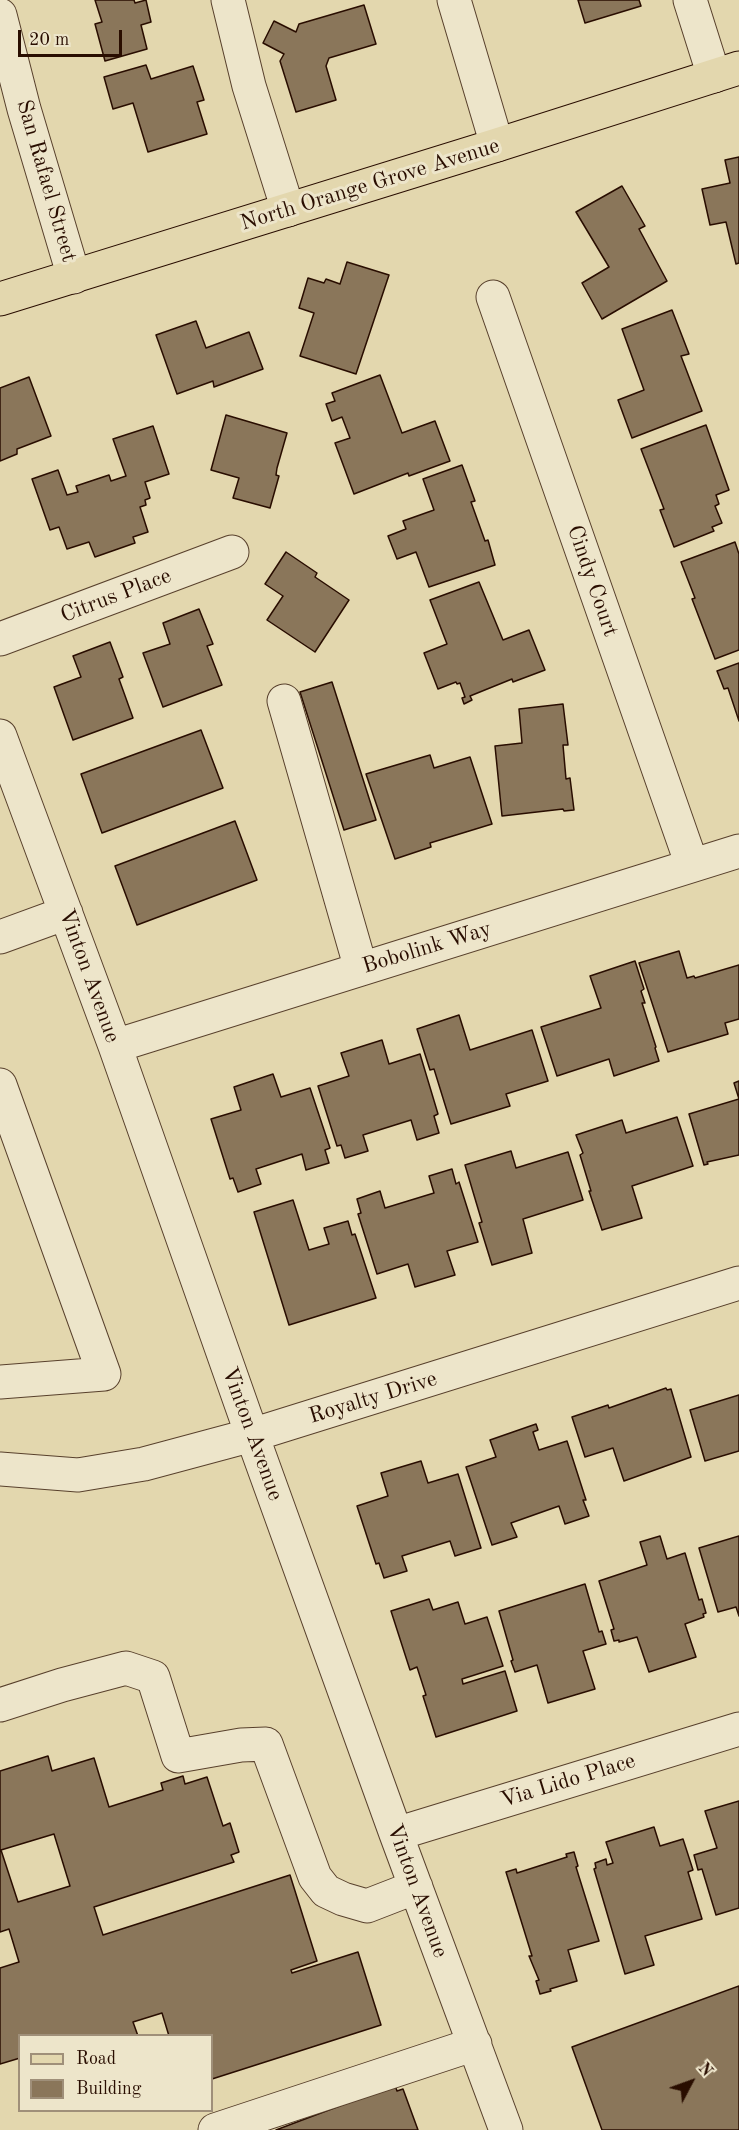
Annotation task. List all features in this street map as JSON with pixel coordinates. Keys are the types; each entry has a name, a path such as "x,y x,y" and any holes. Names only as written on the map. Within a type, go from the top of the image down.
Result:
{"main road":[{"name":"North Orange Grove Avenue","path":"0,299 726,72"}],"street":[{"path":"228,0 249,86 288,210"},
{"path":"454,0 497,145"},
{"path":"690,0 726,72"},
{"name":"San Rafael Street","path":"0,15 24,109 74,277"},
{"name":"Cindy Court","path":"493,297 692,865"},
{"name":"Citrus Place","path":"0,639 232,552"},
{"path":"284,701 361,969"},
{"name":"Vinton Avenue","path":"0,736 115,1046 396,1834 506,2130"},
{"name":"Bobolink Way","path":"115,1046 739,851"},
{"path":"0,937 66,913"},
{"path":"0,1084 104,1374 0,1382"},
{"name":"Royalty Drive","path":"0,1469 78,1475 144,1464 252,1435 739,1283"},
{"path":"0,1705 126,1668 153,1677 178,1756 241,1745 266,1744 315,1877 326,1891 367,1906 416,1887"},
{"name":"Via Lido Place","path":"396,1834 739,1728"},
{"path":"215,2130 475,2044"}],"building":[{"path":"95,0 134,0 135,3 146,0 151,22 141,25 147,49 105,61 95,24 102,22"},
{"path":"578,0 639,0 641,6 585,23"},
{"path":"364,5 376,44 329,58 326,66 336,100 296,112 280,61 284,54 263,43 274,21 296,32 299,24"},
{"path":"146,65 151,79 193,66 204,100 197,102 207,134 148,152 133,103 113,109 104,77"},
{"path":"739,157 739,263 736,264 726,222 710,225 702,189 730,183 725,160"},
{"path":"622,186 645,226 639,229 667,281 602,319 582,283 609,267 576,212"},
{"path":"347,262 389,275 356,374 300,356 314,313 299,308 308,278 324,283 326,279 340,284"},
{"path":"672,310 689,354 681,356 702,411 632,438 618,400 644,390 622,329"},
{"path":"196,321 206,348 249,332 263,369 214,387 213,381 177,394 156,335"},
{"path":"380,375 402,433 435,421 450,461 409,476 408,473 354,494 335,443 350,438 342,417 332,421 326,404 335,401 332,393"},
{"path":"29,377 51,436 17,449 17,454 0,461 0,388"},
{"path":"226,415 287,433 277,468 276,475 279,476 270,508 233,498 239,478 211,470"},
{"path":"706,425 729,490 716,495 719,504 715,506 722,523 712,527 714,531 674,547 660,510 664,509 641,449"},
{"path":"153,426 169,474 145,482 150,498 145,500 146,505 140,507 148,532 133,537 135,543 95,557 89,542 67,549 59,527 50,530 32,479 58,470 67,495 78,492 76,486 109,475 111,481 126,476 113,439"},
{"path":"462,465 475,501 471,502 485,541 488,540 495,565 429,587 416,552 397,559 388,536 406,529 403,521 434,510 423,479"},
{"path":"735,542 739,554 739,650 715,659 692,599 695,598 681,562"},
{"path":"286,552 317,573 315,577 349,600 315,652 267,620 283,596 265,584"},
{"path":"479,582 503,640 529,630 545,670 513,682 512,679 470,696 472,700 464,704 462,698 465,697 460,683 456,682 438,689 424,653 447,644 430,600"},
{"path":"199,609 213,644 207,646 222,685 163,707 143,653 170,644 163,623"},
{"path":"110,642 123,677 119,679 133,718 73,740 54,687 81,677 73,656"},
{"path":"739,663 739,721 728,688 724,689 717,671"},
{"path":"332,682 376,820 344,830 300,692"},
{"path":"563,704 568,745 563,745 566,779 570,778 574,810 564,811 563,809 502,816 495,746 522,743 519,709"},
{"path":"201,730 223,788 102,833 81,774"},
{"path":"430,755 434,768 470,757 492,824 430,843 431,847 395,859 366,774"},
{"path":"235,821 257,880 137,925 115,866"},
{"path":"679,951 687,978 694,976 695,978 739,965 739,1019 725,1023 728,1034 668,1052 639,963"},
{"path":"635,961 644,989 641,991 645,1003 642,1003 659,1061 614,1076 609,1059 557,1076 541,1027 601,1008 590,976"},
{"path":"459,1015 470,1050 532,1030 548,1081 506,1094 510,1106 451,1124 434,1069 430,1070 417,1029"},
{"path":"382,1040 389,1064 420,1054 438,1114 434,1116 439,1133 417,1140 411,1120 363,1135 368,1151 345,1158 341,1145 337,1146 318,1086 349,1076 341,1053"},
{"path":"273,1074 281,1097 310,1088 330,1148 325,1150 329,1163 306,1170 302,1154 256,1169 261,1184 238,1192 233,1178 230,1179 211,1119 241,1110 234,1087"},
{"path":"739,1081 739,1099 734,1083"},
{"path":"739,1099 739,1155 707,1162 708,1164 704,1165 689,1114"},
{"path":"677,1117 693,1166 632,1186 642,1218 602,1230 589,1191 591,1191 580,1155 583,1153 576,1135 622,1120 626,1133"},
{"path":"511,1151 516,1168 568,1152 583,1200 523,1219 532,1253 492,1265 465,1165"},
{"path":"452,1169 456,1184 459,1182 478,1242 447,1251 455,1275 415,1287 408,1264 377,1274 358,1214 361,1213 357,1199 380,1191 385,1208 434,1193 429,1176"},
{"path":"293,1200 309,1250 329,1244 324,1228 348,1221 352,1235 355,1234 376,1298 289,1325 254,1212"},
{"path":"666,1388 671,1389 691,1457 624,1481 613,1448 585,1457 572,1417 608,1405 609,1408"},
{"path":"739,1395 739,1451 705,1461 690,1410"},
{"path":"536,1424 538,1430 533,1432 539,1450 567,1441 589,1516 565,1524 559,1506 511,1523 517,1537 492,1545 466,1467 496,1457 490,1440"},
{"path":"421,1461 428,1483 458,1474 481,1548 455,1556 450,1541 402,1556 407,1571 384,1578 379,1563 376,1564 357,1506 388,1496 381,1473"},
{"path":"660,1536 667,1559 685,1553 699,1600 702,1599 706,1613 703,1614 704,1617 685,1624 696,1657 649,1672 637,1637 619,1642 619,1640 614,1641 611,1630 614,1629 599,1581 647,1565 640,1542"},
{"path":"739,1536 739,1616 736,1607 718,1612 699,1548"},
{"path":"585,1584 599,1632 602,1631 606,1644 583,1651 595,1689 548,1703 537,1665 515,1672 499,1611"},
{"path":"429,1599 433,1610 458,1602 465,1624 487,1617 503,1666 462,1679 463,1684 505,1671 517,1711 436,1737 423,1696 426,1695 417,1667 410,1670 391,1611"},
{"path":"48,1756 52,1771 94,1758 109,1807 163,1790 161,1783 183,1776 185,1784 207,1777 223,1826 230,1823 239,1852 231,1855 234,1862 94,1907 103,1935 290,1875 317,1961 291,1970 292,1973 358,1952 381,2025 213,2079 213,2034 168,2034 162,2013 133,2022 137,2034 18,2034 18,2059 0,2064 0,1968 19,1962 9,1929 0,1932 0,1771","holes":["54,1834 70,1886 18,1902 1,1850"]},
{"path":"739,1801 739,1908 716,1915 702,1869 698,1870 694,1855 717,1848 705,1811"},
{"path":"654,1827 660,1846 683,1839 693,1870 688,1872 702,1919 645,1936 654,1965 625,1974 594,1869 596,1868 595,1863 606,1859 607,1865 613,1863 606,1842"},
{"path":"574,1852 578,1866 576,1867 599,1941 568,1950 577,1981 540,1994 536,1981 539,1980 529,1956 532,1956 506,1872 516,1869 517,1873 567,1857 566,1854"},
{"path":"739,1986 739,2130 602,2130 572,2047"},
{"path":"395,2085 397,2091 403,2089 418,2130 276,2130"}]}
